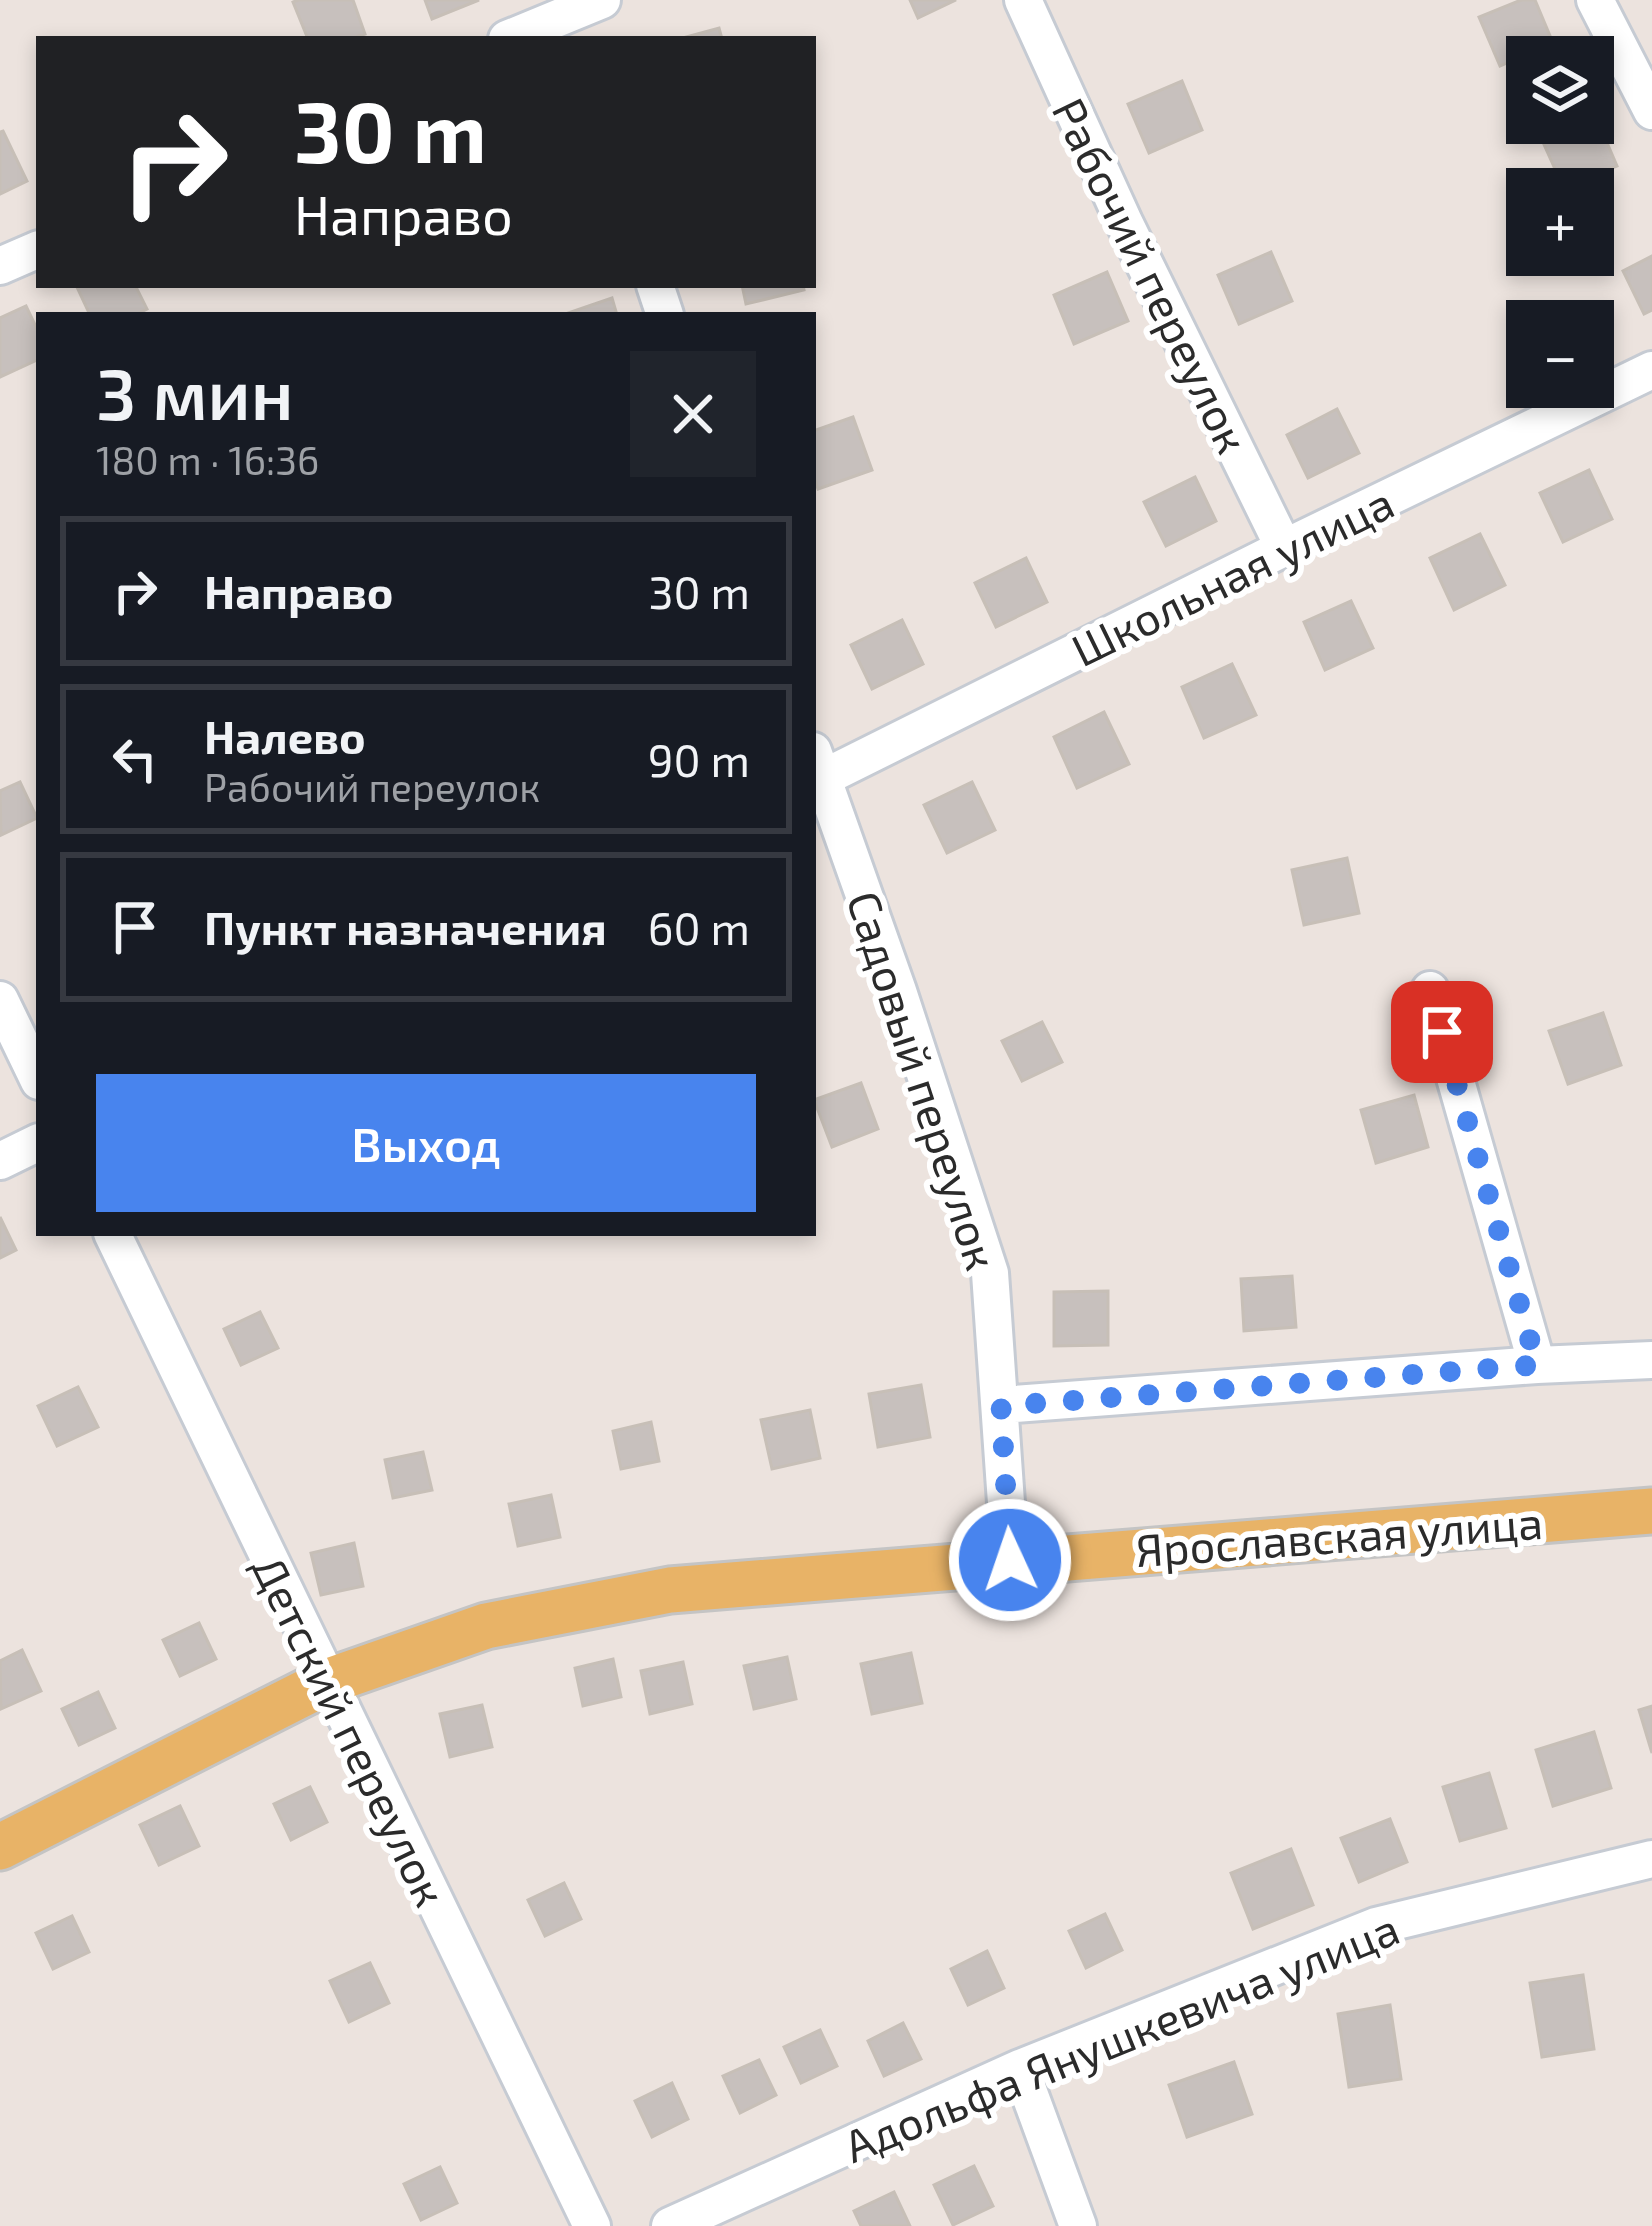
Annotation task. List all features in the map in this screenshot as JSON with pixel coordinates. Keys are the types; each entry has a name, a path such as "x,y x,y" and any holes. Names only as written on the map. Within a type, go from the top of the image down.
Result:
{"main road":[{"name":"Ярославская улица","path":"0,1847 326,1682 486,1626 670,1590 1652,1511"}],"street":[{"path":"515,36 602,0"},
{"name":"Рабочий переулок","path":"1023,0 1124,222 1284,548"},
{"path":"1595,0 1652,111"},
{"path":"0,266 36,249"},
{"name":"Школьная улица","path":"816,771 1652,370"},
{"name":"Садовый переулок","path":"816,771 898,991 990,1273 1010,1560"},
{"path":"1430,990 1537,1365"},
{"path":"0,1000 36,1075"},
{"path":"0,1161 36,1143"},
{"name":"Детский переулок","path":"113,1236 592,2226"},
{"path":"1001,1406 1652,1360"},
{"name":"Адольфа Янушкевича улица","path":"670,2226 1020,2068 1376,1926 1652,1858"},
{"path":"1020,2068 1078,2226"}],"building":[{"path":"353,0 365,34 307,36 293,2"},
{"path":"425,0 479,0 432,19"},
{"path":"910,0 956,0 918,18"},
{"path":"1521,0 1535,0 1550,36 1506,36 1506,63 1500,66 1479,17"},
{"path":"719,28 721,36 690,36"},
{"path":"1182,81 1202,130 1149,153 1128,104"},
{"path":"0,132 27,181 0,194"},
{"path":"1544,144 1608,144 1617,166 1612,168 1555,168"},
{"path":"1271,252 1292,301 1239,324 1218,275"},
{"path":"1652,256 1652,310 1644,314 1623,271"},
{"path":"1107,272 1128,321 1074,344 1054,295"},
{"path":"77,288 136,288 147,309 141,312 89,312"},
{"path":"743,288 804,288 804,290 746,304"},
{"path":"612,298 616,312 571,312"},
{"path":"26,306 36,327 36,360 0,377 0,318"},
{"path":"1337,409 1359,453 1308,478 1287,435"},
{"path":"853,417 872,470 818,489 816,430"},
{"path":"1589,470 1612,519 1563,542 1540,493"},
{"path":"1195,477 1216,521 1166,546 1144,502"},
{"path":"1480,534 1505,585 1454,610 1430,558"},
{"path":"1026,558 1047,602 996,627 975,583"},
{"path":"1351,601 1373,648 1325,670 1304,622"},
{"path":"902,620 923,664 872,689 851,645"},
{"path":"1232,664 1256,715 1204,738 1182,687"},
{"path":"1104,712 1129,764 1077,788 1054,737"},
{"path":"20,782 36,818 1,835 0,791"},
{"path":"972,782 995,830 947,853 924,805"},
{"path":"1347,858 1359,913 1304,925 1292,870"},
{"path":"1603,1013 1621,1065 1568,1084 1549,1031"},
{"path":"1042,1022 1062,1062 1022,1081 1002,1041"},
{"path":"861,1083 878,1129 832,1147 816,1099"},
{"path":"1414,1095 1428,1147 1376,1163 1361,1110"},
{"path":"0,1217 16,1250 0,1258"},
{"path":"1292,1276 1296,1327 1244,1331 1241,1279"},
{"path":"1108,1291 1108,1345 1054,1346 1054,1292"},
{"path":"260,1312 278,1348 241,1365 224,1329"},
{"path":"921,1385 930,1437 878,1447 869,1394"},
{"path":"78,1387 98,1427 57,1446 38,1406"},
{"path":"810,1410 820,1458 772,1469 761,1420"},
{"path":"651,1422 659,1461 621,1469 613,1431"},
{"path":"423,1452 432,1490 393,1498 385,1460"},
{"path":"551,1495 560,1537 518,1546 509,1504"},
{"path":"354,1543 363,1586 321,1595 311,1553"},
{"path":"199,1623 216,1659 180,1676 163,1640"},
{"path":"22,1650 41,1691 1,1709 0,1661"},
{"path":"911,1653 922,1703 872,1714 861,1664"},
{"path":"787,1657 796,1699 754,1709 744,1666"},
{"path":"613,1659 621,1697 583,1706 575,1668"},
{"path":"683,1662 692,1704 650,1714 641,1671"},
{"path":"98,1692 115,1728 79,1745 62,1709"},
{"path":"482,1705 492,1747 450,1757 440,1714"},
{"path":"1652,1706 1652,1753 1639,1710"},
{"path":"1594,1732 1611,1788 1553,1806 1536,1750"},
{"path":"1489,1773 1506,1828 1460,1841 1443,1787"},
{"path":"310,1787 327,1822 291,1840 274,1804"},
{"path":"180,1806 199,1846 159,1865 140,1825"},
{"path":"1390,1819 1407,1862 1359,1882 1341,1838"},
{"path":"1291,1849 1313,1905 1253,1929 1231,1873"},
{"path":"564,1883 581,1919 545,1936 528,1900"},
{"path":"1105,1914 1122,1950 1086,1968 1069,1931"},
{"path":"72,1916 89,1952 53,1969 36,1933"},
{"path":"987,1951 1004,1988 968,2005 951,1969"},
{"path":"370,1963 389,2003 349,2022 330,1981"},
{"path":"1583,1975 1594,2049 1542,2057 1530,1983"},
{"path":"1390,2005 1401,2079 1349,2087 1338,2014"},
{"path":"903,2023 921,2059 884,2076 868,2041"},
{"path":"820,2030 837,2066 801,2083 784,2047"},
{"path":"759,2060 776,2095 740,2113 723,2076"},
{"path":"1234,2062 1252,2114 1187,2137 1169,2085"},
{"path":"672,2083 688,2119 652,2137 635,2101"},
{"path":"974,2166 993,2206 953,2225 934,2185"},
{"path":"440,2167 457,2203 421,2220 404,2184"},
{"path":"894,2192 910,2226 861,2226 854,2211"}],"route":[{"path":"1010,1560 1001,1406 1537,1365 1442,1032"}]}
